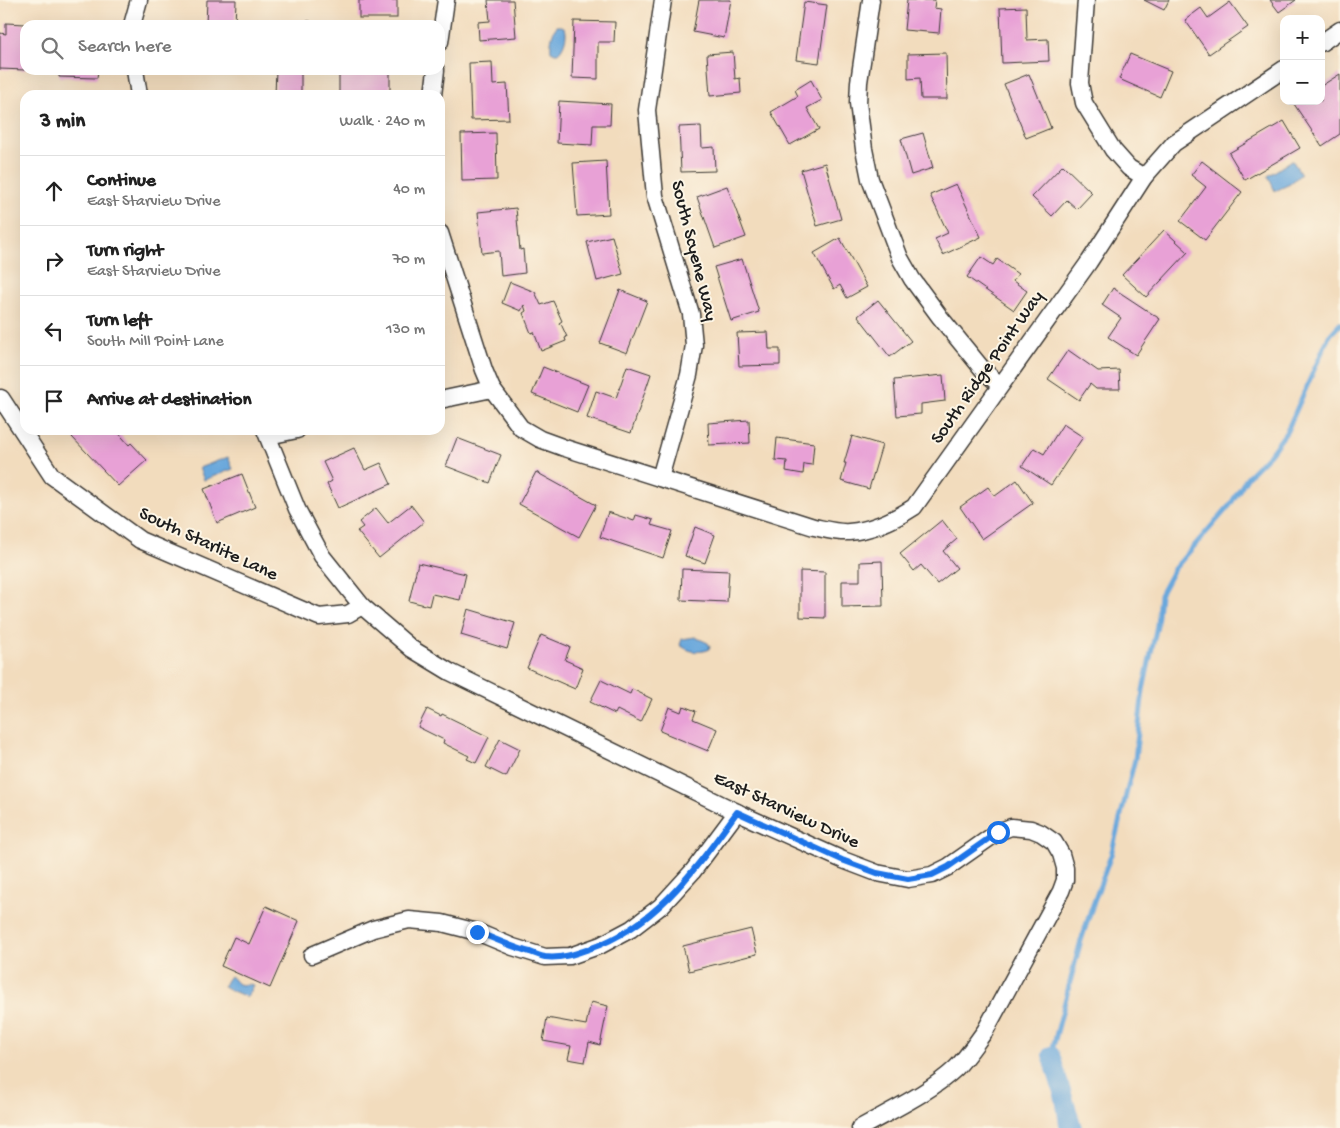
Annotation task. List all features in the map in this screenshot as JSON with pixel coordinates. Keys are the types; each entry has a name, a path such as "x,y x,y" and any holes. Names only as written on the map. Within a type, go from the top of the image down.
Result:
{"street":[{"path":"133,20 139,0"},
{"path":"443,20 446,0"},
{"name":"South Scyene Way","path":"660,478 689,375 694,345 691,314 655,196 647,110 663,0"},
{"path":"871,0 859,82 858,103 870,179 900,258 912,279 984,371 1000,385"},
{"path":"1086,0 1080,83 1084,102 1113,150 1130,168 1144,177"},
{"path":"1325,40 1340,30"},
{"name":"South Ridge Point Way","path":"445,248 484,370 492,389 521,428 540,439 814,527 847,533 872,528 892,521 914,507 1089,262 1144,177 1174,143 1280,72"},
{"path":"136,75 138,90"},
{"path":"434,90 435,75"},
{"path":"445,399 492,389"},
{"name":"South Starlite Lane","path":"1,398 20,427"},
{"name":"South Starlite Lane","path":"25,435 52,476 140,540 319,617 348,614 362,606"},
{"name":"East Starview Drive","path":"267,435 297,509 322,556 362,606 412,648 450,672 737,812 842,860 877,873 908,879 932,875 948,867 998,832 1011,827 1031,829 1054,842 1062,854 1065,868 1065,880 1061,891 985,1031 956,1068 932,1087 860,1128"},
{"path":"312,955 373,929 409,920 442,923 477,932 513,947 545,957 570,956 601,945 630,929 661,906 693,871 737,812"}],"water":[{"path":"557,26 565,28 566,34 562,48 558,53 555,53 551,51 551,45"},
{"path":"1292,160 1301,174 1290,184 1275,191 1268,176"},
{"path":"228,457 233,469 204,480 199,468"},
{"path":"695,637 708,643 710,647 708,650 693,651 680,645 682,639"},
{"path":"230,976 238,984 253,985 247,997 223,987"}],"building":[{"path":"207,0 236,0 235,20 206,20"},
{"path":"359,0 397,0 397,18 359,18"},
{"path":"488,0 513,0 516,37 479,40 478,22 490,21"},
{"path":"699,0 731,0 724,38 693,32"},
{"path":"907,0 935,0 934,8 941,9 939,33 904,30"},
{"path":"1144,0 1169,0 1164,10"},
{"path":"1270,0 1296,0 1279,12"},
{"path":"804,2 827,5 819,63 796,60"},
{"path":"1230,2 1248,27 1209,54 1185,20 1201,8 1208,18"},
{"path":"1026,7 1027,40 1048,39 1049,61 1002,63 1000,8"},
{"path":"574,21 615,22 614,42 598,42 598,79 572,78"},
{"path":"6,23 20,24 20,70 0,69 0,33 6,34"},
{"path":"733,52 735,79 740,78 741,93 710,96 707,54"},
{"path":"946,53 947,99 921,99 920,78 908,79 908,54"},
{"path":"1130,54 1171,71 1160,97 1119,79"},
{"path":"492,62 493,85 507,84 509,119 471,120 469,63"},
{"path":"1029,74 1051,128 1026,138 1004,84"},
{"path":"1340,74 1340,134 1322,146 1295,105 1325,105 1325,83"},
{"path":"59,75 97,75 97,78 59,77"},
{"path":"276,75 301,75 301,90 275,90"},
{"path":"339,75 390,75 390,90 339,90"},
{"path":"811,80 822,100 807,108 819,129 790,145 771,112 798,96 795,90"},
{"path":"559,101 611,104 610,125 593,125 592,145 557,143"},
{"path":"1284,121 1300,148 1245,180 1229,153"},
{"path":"701,126 702,148 714,147 715,171 681,172 679,127"},
{"path":"496,133 497,180 462,181 461,134"},
{"path":"923,133 933,168 911,175 901,139"},
{"path":"606,161 609,214 577,216 573,163"},
{"path":"1202,161 1242,192 1205,240 1180,221 1206,187 1191,175"},
{"path":"825,163 841,219 817,226 801,170"},
{"path":"1063,165 1092,193 1077,209 1067,200 1052,216 1032,197"},
{"path":"956,184 981,237 943,255 935,239 948,233 930,195"},
{"path":"727,186 746,237 715,248 697,197"},
{"path":"516,208 520,250 523,249 525,273 501,276 499,251 482,253 478,212"},
{"path":"1164,230 1188,252 1146,297 1122,275"},
{"path":"612,236 623,274 597,281 587,242"},
{"path":"840,238 867,287 847,298 840,285 834,289 814,253"},
{"path":"981,257 993,265 997,259 1018,274 1013,281 1027,291 1014,310 967,277"},
{"path":"742,259 759,312 731,321 714,267"},
{"path":"510,282 535,292 541,305 553,301 562,321 559,323 567,337 565,338 566,341 541,351 534,332 531,333 523,313 526,311 524,305 521,311 502,303"},
{"path":"1113,288 1160,319 1136,355 1108,337 1121,318 1102,305"},
{"path":"620,290 647,301 627,353 600,343"},
{"path":"878,300 911,341 890,357 858,316"},
{"path":"768,332 769,349 780,349 780,365 739,366 737,333"},
{"path":"1068,350 1098,371 1119,370 1120,389 1096,389 1090,384 1079,400 1048,379"},
{"path":"627,366 651,374 631,433 587,418 596,391 616,398"},
{"path":"543,367 588,385 577,412 532,394"},
{"path":"943,375 945,401 921,404 921,414 897,416 894,380"},
{"path":"749,420 750,443 709,445 708,423"},
{"path":"1063,424 1083,437 1051,485 1022,466 1034,448 1044,454"},
{"path":"74,435 120,435 147,460 118,486 72,437"},
{"path":"852,436 882,445 869,489 841,481"},
{"path":"457,438 501,455 490,483 446,466"},
{"path":"777,438 814,443 812,465 804,464 803,474 786,471 787,461 775,460"},
{"path":"354,448 365,470 381,463 391,484 338,508 327,484 332,481 323,462"},
{"path":"536,472 596,505 579,537 519,504"},
{"path":"242,474 255,507 217,523 204,489"},
{"path":"1017,480 1033,503 982,539 960,507 988,487 995,496"},
{"path":"411,505 424,522 379,558 357,531 363,527 359,522 376,508 388,523"},
{"path":"608,512 634,521 636,515 653,520 651,525 672,531 663,558 600,537"},
{"path":"942,520 957,539 943,551 957,568 937,584 921,565 914,571 900,554"},
{"path":"695,527 715,535 705,563 685,556"},
{"path":"882,561 883,606 842,607 842,581 860,581 860,562"},
{"path":"418,563 466,574 460,600 432,594 429,606 409,601"},
{"path":"682,569 729,571 727,602 681,600"},
{"path":"800,571 825,572 825,618 800,617"},
{"path":"468,609 515,623 507,649 461,635"},
{"path":"541,635 570,647 565,660 583,668 575,689 527,668"},
{"path":"601,680 630,694 632,689 652,699 641,722 617,710 615,714 590,702"},
{"path":"683,706 696,711 693,719 717,729 708,751 660,731 669,707 681,712"},
{"path":"427,709 441,716 442,714 489,737 476,763 467,759 469,756 443,743 444,740 418,727"},
{"path":"500,739 520,749 506,777 486,767"},
{"path":"266,906 299,921 270,988 221,966 234,937 249,944"},
{"path":"751,929 757,954 689,971 683,946"},
{"path":"591,1002 608,1006 600,1045 589,1042 585,1062 568,1059 571,1046 543,1041 547,1018 586,1025"}],"waterway":[{"path":"1062,1128 1051,1055 1080,944 1111,855 1135,759 1143,690 1157,625 1160,595 1174,569 1230,505 1248,476 1270,454 1287,431 1329,336 1340,324"},
{"path":"1051,1055 1073,1128"}],"route":[{"path":"477,932 513,947 545,957 570,956 601,945 630,929 661,906 693,871 737,812 842,860 877,873 908,879 932,875 948,867 998,832"}]}
